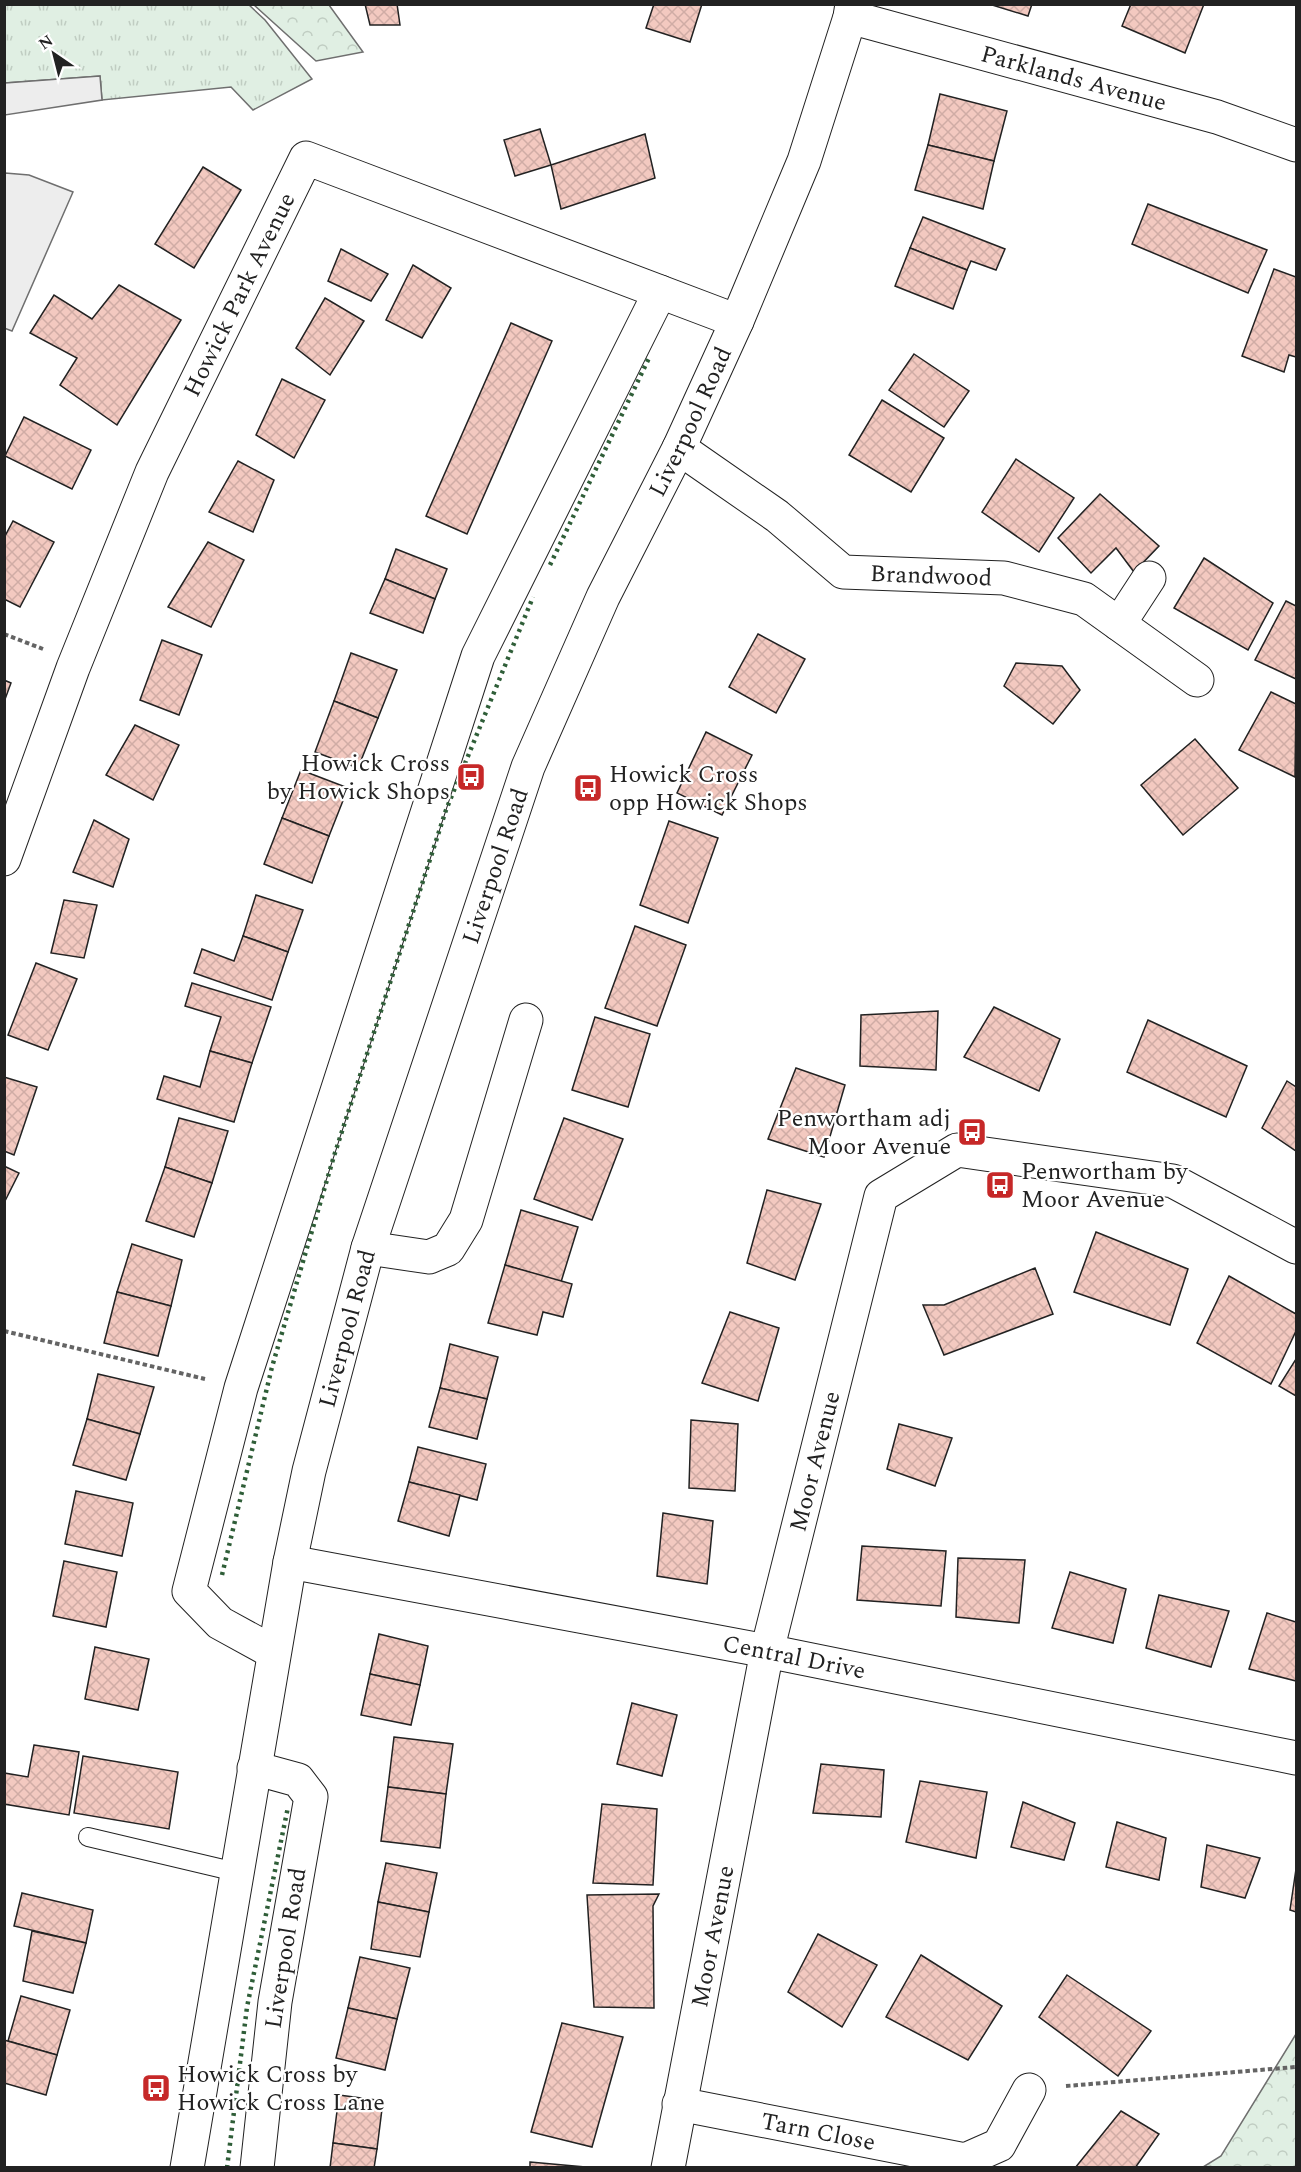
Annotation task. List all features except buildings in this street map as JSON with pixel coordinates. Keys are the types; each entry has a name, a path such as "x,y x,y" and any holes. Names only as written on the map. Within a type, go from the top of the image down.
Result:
{"street":[{"name":"Parklands Avenue","path":"851,11 1217,117 1296,145"},
{"name":"Liverpool Road","path":"187,2168 290,1562 309,1471 368,1248 528,767 603,597 679,448 737,321 804,161 851,11"},
{"name":"Howick Park Avenue","path":"4,860 73,668 152,472 306,159 737,321"},
{"path":"273,1652 220,1623 189,1590 241,1388 478,656 660,292"},
{"name":"Brandwood","path":"679,448 777,516 843,572 1004,578 1084,599 1197,680"},
{"path":"1119,624 1149,578"},
{"path":"368,1248 429,1257 448,1249 466,1220 526,1020"},
{"name":"Moor Avenue","path":"668,2168 767,1651 881,1196 957,1150 1173,1181 1296,1247"},
{"name":"Central Drive","path":"290,1562 767,1651 1296,1758"},
{"name":"Liverpool Road","path":"254,1768 298,1780 311,1797 275,2002 257,2168"},
{"name":"Tarn Close","path":"679,2104 965,2160 999,2145 1029,2090"}],"lane":[{"path":"88,1838 236,1872"}],"path":[{"path":"4,1330 241,1388"},
{"path":"1029,2090 1296,2067"}],"green space":[{"path":"5,4 249,5 265,20 312,79 253,110 231,87 102,100 100,76 5,83"},
{"path":"254,5 329,5 363,52 316,61"},
{"path":"1296,2034 1296,2167 1203,2167 1221,2156"}],"shaded area":[{"path":"100,76 102,100 5,115 5,83"},
{"path":"5,173 29,175 73,192 12,331 4,328"}],"hedge":[{"path":"550,565 649,358"},
{"path":"222,1575 272,1367 334,1156 446,810 533,597"},
{"path":"227,2168 247,2007 288,1807"}],"place":[{"name":"Howick Cross by Howick Shops","path":"471,777"},
{"name":"Howick Cross opp Howick Shops","path":"588,788"},
{"name":"Penwortham adj Moor Avenue","path":"972,1132"},
{"name":"Penwortham by Moor Avenue","path":"1000,1185"},
{"name":"Howick Cross by Howick Cross Lane","path":"156,2088"}]}
